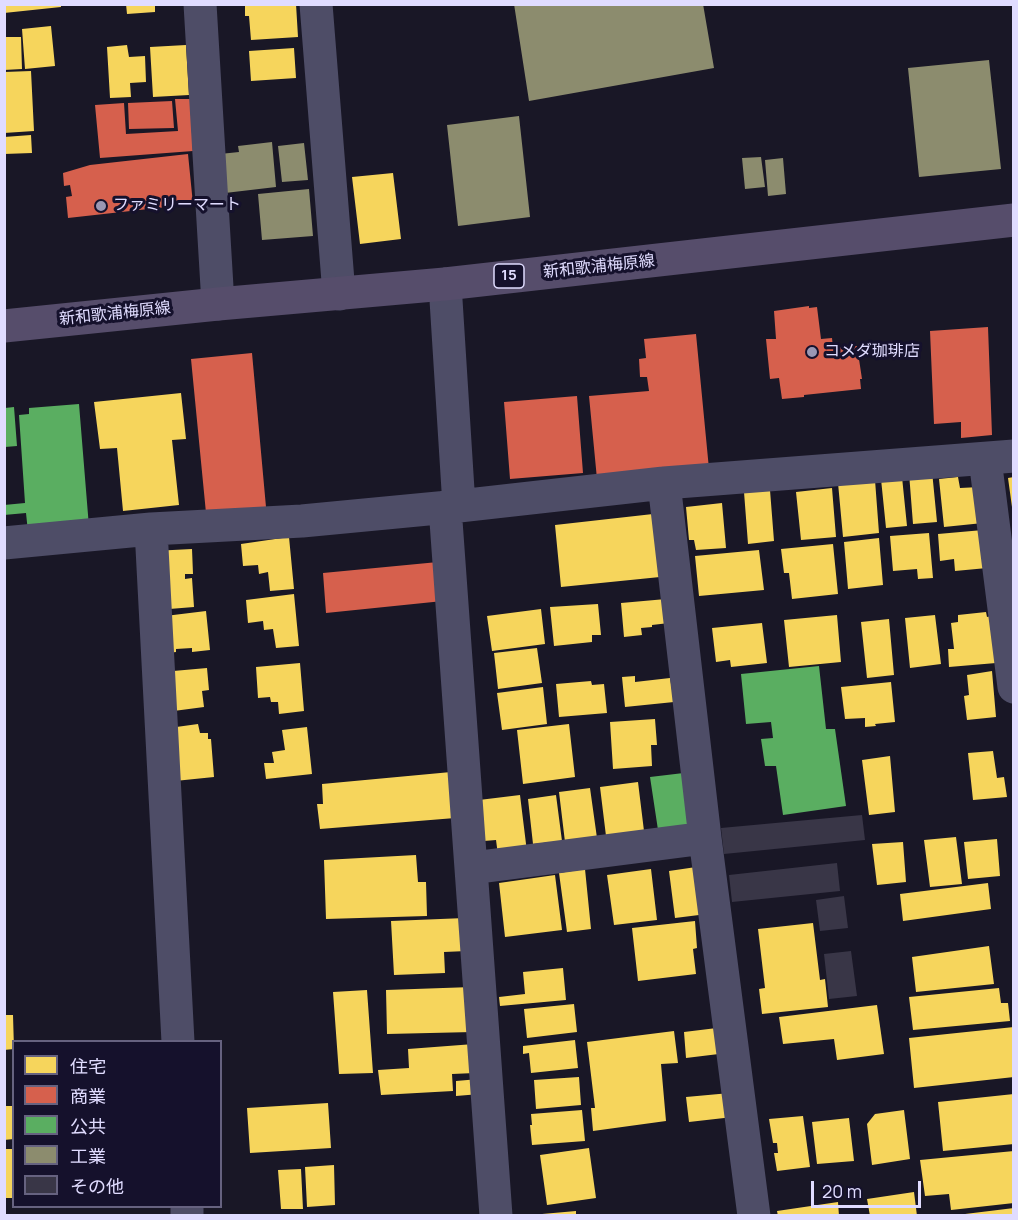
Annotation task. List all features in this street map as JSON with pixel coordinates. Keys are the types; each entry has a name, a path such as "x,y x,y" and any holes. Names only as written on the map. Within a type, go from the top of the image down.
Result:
{"main road":[{"name":"新和歌浦梅原線","path":"4,326 445,284 1014,220"}],"street":[{"path":"200,4 218,304"},
{"path":"316,4 339,294"},
{"path":"445,284 452,506 472,868 496,1215"},
{"path":"4,543 151,529 302,521 664,483 1000,457 1014,687"},
{"path":"664,483 705,838 754,1215"},
{"path":"151,529 178,1040"},
{"path":"472,868 705,838"}],"building: 住宅":[{"path":"4,4 61,4 61,7 4,13"},
{"path":"126,4 155,4 155,12 127,14"},
{"path":"245,4 296,4 298,37 251,40 249,16 245,16"},
{"path":"51,26 55,66 25,69 22,29"},
{"path":"4,37 21,37 22,69 4,70"},
{"path":"127,45 129,57 145,56 146,82 130,83 131,97 110,98 107,47"},
{"path":"186,45 189,95 153,97 150,47"},
{"path":"294,48 296,78 251,81 249,51"},
{"path":"31,71 34,131 4,133 4,72"},
{"path":"31,135 32,153 4,154 4,137"},
{"path":"393,173 401,239 360,244 352,177"},
{"path":"181,393 186,439 172,440 179,505 123,511 117,448 100,449 94,402"},
{"path":"932,471 937,522 913,524 909,473"},
{"path":"902,477 907,526 886,528 881,479"},
{"path":"958,477 960,488 980,487 983,523 944,527 939,479"},
{"path":"1014,477 1014,507 1012,507 1008,478"},
{"path":"875,480 879,533 843,537 838,483"},
{"path":"832,488 836,537 801,540 796,492"},
{"path":"770,490 774,541 748,544 744,492"},
{"path":"722,503 726,548 696,550 694,540 689,540 686,507"},
{"path":"653,514 660,577 561,587 555,525"},
{"path":"983,530 987,568 955,571 954,559 940,561 938,534"},
{"path":"929,533 933,578 918,579 917,569 893,571 890,536"},
{"path":"289,537 294,589 270,591 268,572 259,574 258,565 243,566 241,544"},
{"path":"879,538 883,585 848,589 844,542"},
{"path":"833,544 838,594 792,599 789,573 784,573 781,549"},
{"path":"192,549 193,574 185,574 185,579 192,578 194,607 157,610 153,551"},
{"path":"759,550 764,590 699,596 695,556"},
{"path":"294,594 299,646 276,648 273,629 264,630 263,621 248,623 246,600"},
{"path":"666,599 669,623 641,628 642,635 624,637 621,603"},
{"path":"598,604 601,635 592,635 592,642 554,646 550,607"},
{"path":"541,609 545,644 492,651 487,616"},
{"path":"206,611 210,650 192,652 192,648 176,649 176,652 160,654 157,617"},
{"path":"986,612 987,617 991,616 996,663 949,667 948,649 954,649 951,623 958,622 958,615"},
{"path":"837,615 841,662 789,667 784,620"},
{"path":"935,615 941,664 910,668 905,618"},
{"path":"889,619 894,675 867,678 861,622"},
{"path":"762,623 767,663 731,667 730,660 716,662 712,628"},
{"path":"537,648 542,683 498,689 494,653"},
{"path":"300,663 304,711 279,714 278,702 271,702 270,697 258,698 256,667"},
{"path":"207,668 209,690 202,691 204,707 166,712 162,672"},
{"path":"992,671 996,717 967,720 964,696 969,695 967,675"},
{"path":"635,676 635,682 670,678 674,702 625,707 622,677"},
{"path":"591,681 592,685 604,684 607,713 559,717 556,684"},
{"path":"891,682 895,722 865,727 865,718 845,719 841,687"},
{"path":"543,687 547,724 502,730 497,693"},
{"path":"655,719 657,745 651,745 652,766 613,769 610,722"},
{"path":"198,724 200,733 208,733 208,739 211,739 214,777 175,781 169,728"},
{"path":"569,724 575,777 523,784 517,730"},
{"path":"307,727 312,774 266,779 264,763 274,763 272,752 285,750 282,730"},
{"path":"993,751 997,778 1004,777 1007,797 973,800 968,753"},
{"path":"890,756 895,812 869,815 862,760"},
{"path":"451,772 455,818 320,829 317,804 323,804 322,784"},
{"path":"638,782 644,831 606,836 600,787"},
{"path":"590,788 597,838 565,842 559,792"},
{"path":"520,795 527,852 498,855 496,840 484,841 479,800"},
{"path":"556,795 562,841 533,844 528,799"},
{"path":"956,837 962,884 930,887 924,840"},
{"path":"997,839 1000,876 968,879 964,842"},
{"path":"903,842 906,882 877,885 872,844"},
{"path":"416,855 418,882 426,882 427,916 326,919 324,860"},
{"path":"703,866 707,914 675,918 669,871"},
{"path":"585,869 591,929 567,932 559,873"},
{"path":"651,869 657,920 614,925 607,875"},
{"path":"555,875 562,930 505,937 499,883"},
{"path":"988,883 991,909 903,921 900,894"},
{"path":"465,918 467,951 444,952 445,973 394,975 391,921"},
{"path":"695,921 697,948 693,949 696,974 638,981 632,928"},
{"path":"813,923 820,980 825,979 828,1007 762,1014 759,989 765,988 758,929"},
{"path":"989,946 994,984 916,992 912,957"},
{"path":"563,968 566,1000 500,1006 499,997 525,994 523,972"},
{"path":"472,987 473,1032 387,1034 386,990"},
{"path":"999,988 1001,1003 1008,1003 1010,1021 913,1030 909,997"},
{"path":"367,990 373,1073 339,1074 333,992"},
{"path":"574,1004 577,1032 527,1038 524,1009"},
{"path":"877,1005 884,1054 837,1060 834,1039 783,1044 779,1017"},
{"path":"4,1015 13,1015 12,1049 4,1050"},
{"path":"725,1027 727,1053 686,1058 684,1032"},
{"path":"1014,1027 1014,1077 914,1088 909,1038"},
{"path":"674,1031 678,1063 661,1064 666,1121 593,1131 591,1108 595,1108 587,1042"},
{"path":"575,1040 578,1068 531,1073 529,1053 523,1054 523,1046"},
{"path":"474,1044 475,1073 452,1074 453,1091 381,1095 378,1070 409,1068 408,1049"},
{"path":"579,1077 581,1105 536,1109 534,1080"},
{"path":"479,1079 480,1094 456,1096 456,1081"},
{"path":"730,1093 733,1117 689,1122 686,1097"},
{"path":"1014,1094 1014,1144 943,1151 938,1102"},
{"path":"328,1103 331,1148 250,1153 247,1108"},
{"path":"4,1106 12,1106 12,1139 4,1140"},
{"path":"582,1110 585,1141 532,1145 531,1114"},
{"path":"904,1110 910,1159 872,1165 867,1124 875,1114"},
{"path":"803,1116 810,1167 777,1171 774,1153 778,1153 777,1143 773,1143 769,1119"},
{"path":"849,1118 854,1161 817,1164 812,1122"},
{"path":"589,1148 596,1198 547,1205 540,1155"},
{"path":"4,1149 12,1149 12,1198 4,1198"},
{"path":"1014,1151 1014,1203 951,1210 949,1194 925,1196 920,1160"},
{"path":"334,1165 335,1205 307,1207 305,1167"},
{"path":"301,1169 303,1209 281,1209 278,1170"},
{"path":"914,1192 917,1216 870,1216 867,1199"},
{"path":"838,1202 839,1216 778,1216 777,1211"},
{"path":"1014,1208 1014,1216 965,1216 965,1214"},
{"path":"576,1211 576,1216 542,1216 542,1214"}],"building: 商業":[{"path":"175,99 190,99 193,151 100,158 95,105 124,103 126,134 178,131"},
{"path":"172,101 174,128 129,129 128,103"},
{"path":"188,154 193,204 68,218 66,197 72,196 70,185 64,186 63,173 90,165"},
{"name":"コメダ珈琲店","path":"809,306 809,308 817,307 821,339 832,338 833,348 857,346 862,379 860,379 861,389 782,399 779,378 770,379 766,339 776,339 774,311"},
{"path":"988,327 992,435 961,438 961,422 934,424 930,331"},
{"path":"696,334 709,469 597,479 589,396 649,391 647,377 640,377 639,359 646,358 644,339"},
{"path":"252,353 266,507 206,513 191,359"},
{"path":"577,396 583,473 510,479 504,402"},
{"path":"438,562 443,601 326,613 323,573"}],"building: 公共":[{"path":"79,404 89,527 28,532 26,513 4,515 4,505 25,503 19,415 29,414 29,408"},
{"path":"14,407 17,446 5,447 5,408"},
{"path":"819,666 826,729 835,729 846,806 783,815 776,766 765,766 761,739 773,738 771,722 746,724 741,674"},
{"path":"692,772 699,824 658,830 650,777"}],"building: 工業":[{"path":"514,4 703,4 714,68 529,101"},
{"path":"989,60 1001,169 919,177 908,68"},
{"path":"519,116 530,217 458,226 447,125"},
{"path":"272,142 276,187 225,193 220,154 239,152 238,146"},
{"path":"304,143 308,180 282,182 278,146"},
{"path":"761,157 765,187 745,189 742,158"},
{"path":"783,158 786,194 768,196 765,160"},
{"path":"309,189 313,236 262,240 258,194"}],"building: その他":[{"path":"862,815 865,840 724,854 721,828"},
{"path":"837,863 840,891 732,902 729,875"},
{"path":"844,896 848,928 820,931 816,900"},
{"path":"851,951 857,996 829,999 824,954"}],"place":[{"name":"ファミリーマート","path":"101,206"},
{"name":"コメダ珈琲店","path":"812,352"}]}
